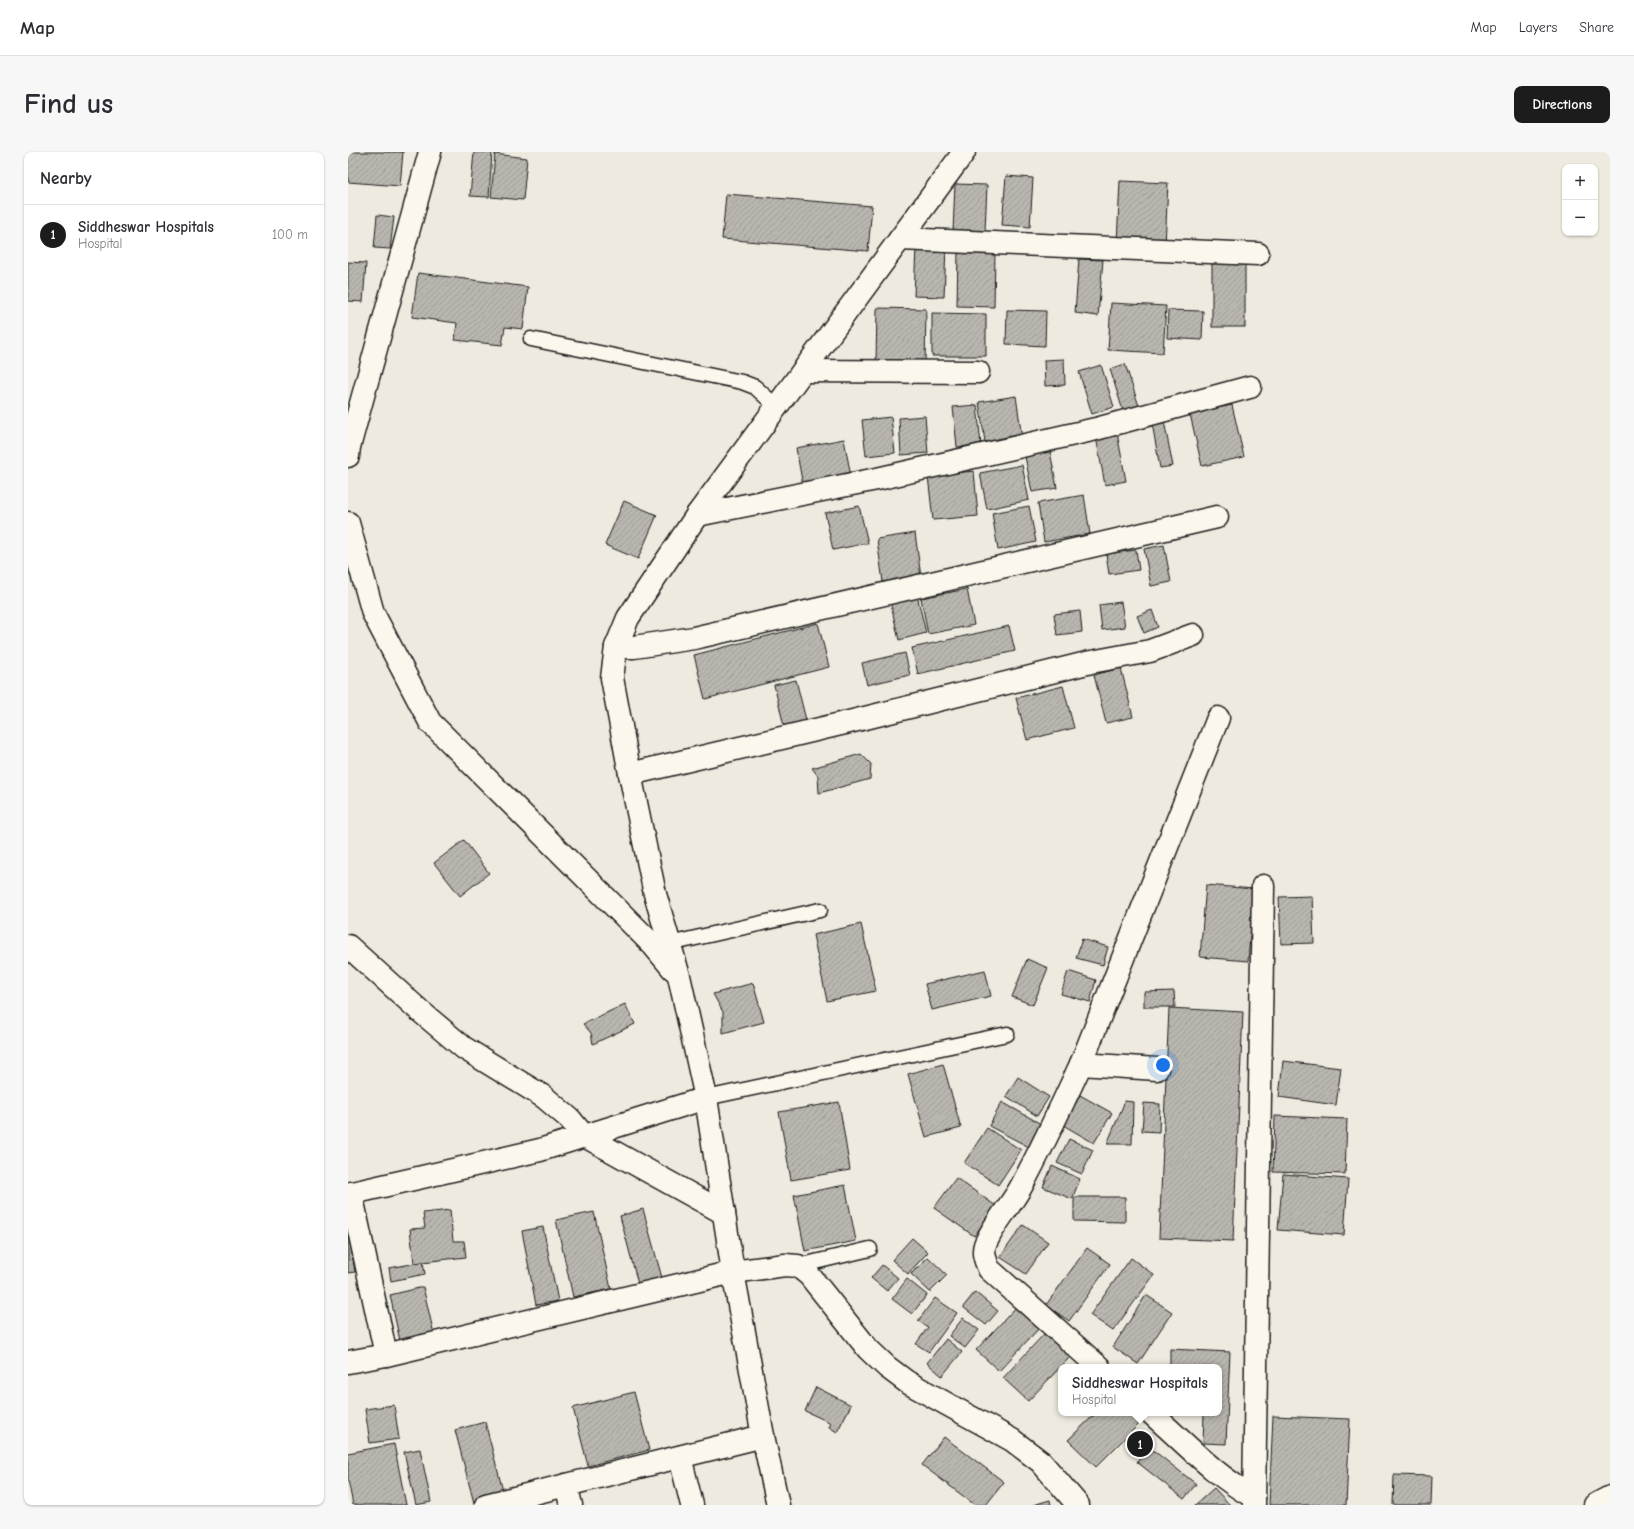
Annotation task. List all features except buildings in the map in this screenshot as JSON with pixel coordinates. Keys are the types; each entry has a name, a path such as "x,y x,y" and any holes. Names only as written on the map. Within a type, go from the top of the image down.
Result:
{"main road":[{"path":"348,456 348,447 430,152"},
{"path":"778,1505 763,1436 732,1272 706,1098 679,976 655,894 630,774 612,678 616,646 628,618 697,515 900,239 959,152"},
{"path":"900,239 1258,254"},
{"path":"802,371 978,372"},
{"path":"697,515 876,479 1082,432 1250,387"},
{"path":"616,646 634,646 694,638 1218,518"},
{"path":"348,523 373,613 430,722 653,945 679,976"},
{"path":"630,774 1091,662 1150,651 1193,635"},
{"path":"1096,1364 989,1269 984,1258 984,1247 1021,1187 1081,1064 1218,718"},
{"path":"1254,1501 1263,886"},
{"path":"348,946 420,1011 464,1048 544,1097 570,1119 583,1135 724,1213"},
{"path":"1081,1064 1157,1069"},
{"path":"386,1355 350,1194 540,1150 583,1135 706,1098"},
{"path":"348,1362 386,1355 732,1272 785,1265 798,1266 808,1275 868,1349 887,1367 907,1382 1012,1440 1041,1462 1078,1505"},
{"path":"1154,1416 1218,1473 1254,1501"},
{"path":"486,1505 569,1495 680,1457 763,1436"},
{"path":"680,1457 692,1505"},
{"path":"1595,1505 1610,1496"}],"lane":[{"path":"531,339 742,382 756,387 777,407"},
{"path":"669,944 820,910"},
{"path":"706,1098 1007,1034"},
{"path":"798,1266 870,1250"}],"place":[{"name":"Siddheswar Hospitals","path":"1140,1444"}]}
